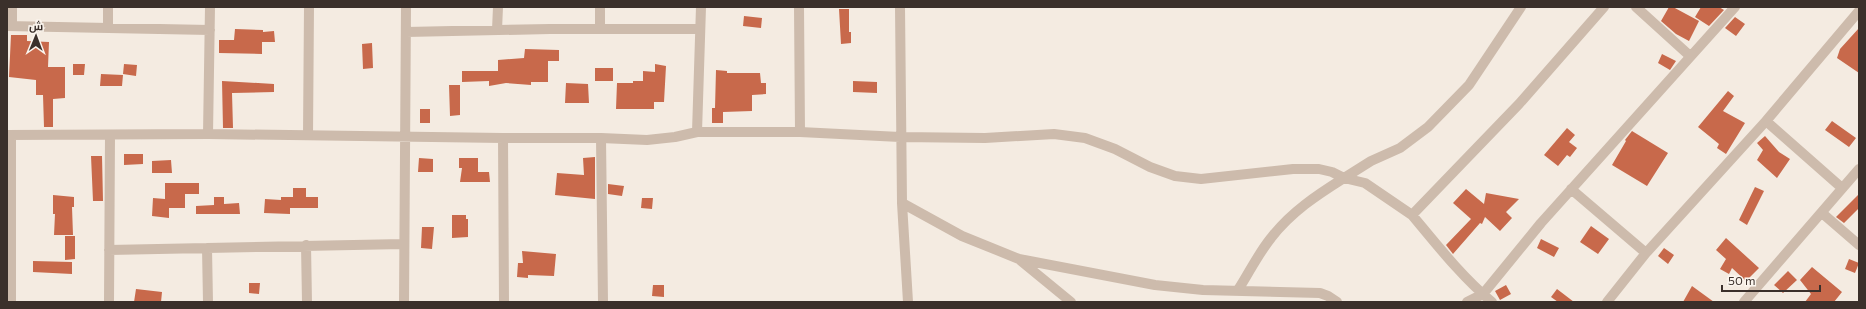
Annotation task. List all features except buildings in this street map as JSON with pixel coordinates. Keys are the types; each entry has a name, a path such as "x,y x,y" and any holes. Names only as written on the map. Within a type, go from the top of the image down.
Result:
{"street":[{"path":"12,7 9,26 210,30"},
{"path":"108,7 108,27"},
{"path":"208,134 210,7"},
{"path":"308,135 309,7"},
{"path":"404,302 403,244 406,7"},
{"path":"497,30 498,7"},
{"path":"600,7 600,29"},
{"path":"697,132 701,7"},
{"path":"799,7 800,132"},
{"path":"900,7 900,137 908,302"},
{"path":"1238,290 1271,238 1309,200 1371,161 1400,148 1428,127 1469,85 1520,7"},
{"path":"1412,215 1519,104 1604,7"},
{"path":"1636,7 1690,56"},
{"path":"1467,302 1482,294 1572,189 1735,7"},
{"path":"1607,302 1646,253 1766,121 1859,11"},
{"path":"406,32 700,29"},
{"path":"1766,121 1842,188"},
{"path":"11,302 9,135 110,136 208,134 601,138 648,140 675,137 697,132 800,132 900,137 984,138 1054,134 1085,138 1116,149 1150,167 1174,176 1201,179 1293,169 1319,169 1332,172 1344,178 1365,183 1412,215 1482,294 1492,302"},
{"path":"109,302 110,136"},
{"path":"503,138 504,302"},
{"path":"601,138 603,302"},
{"path":"1744,302 1859,170"},
{"path":"1572,189 1646,253"},
{"path":"902,203 962,236 1019,259 1155,285 1203,290 1238,290 1266,293 1320,293 1337,302"},
{"path":"1822,213 1859,245"},
{"path":"109,250 403,244"},
{"path":"306,245 307,302"},
{"path":"207,248 208,302"},
{"path":"1019,259 1071,302"}]}
